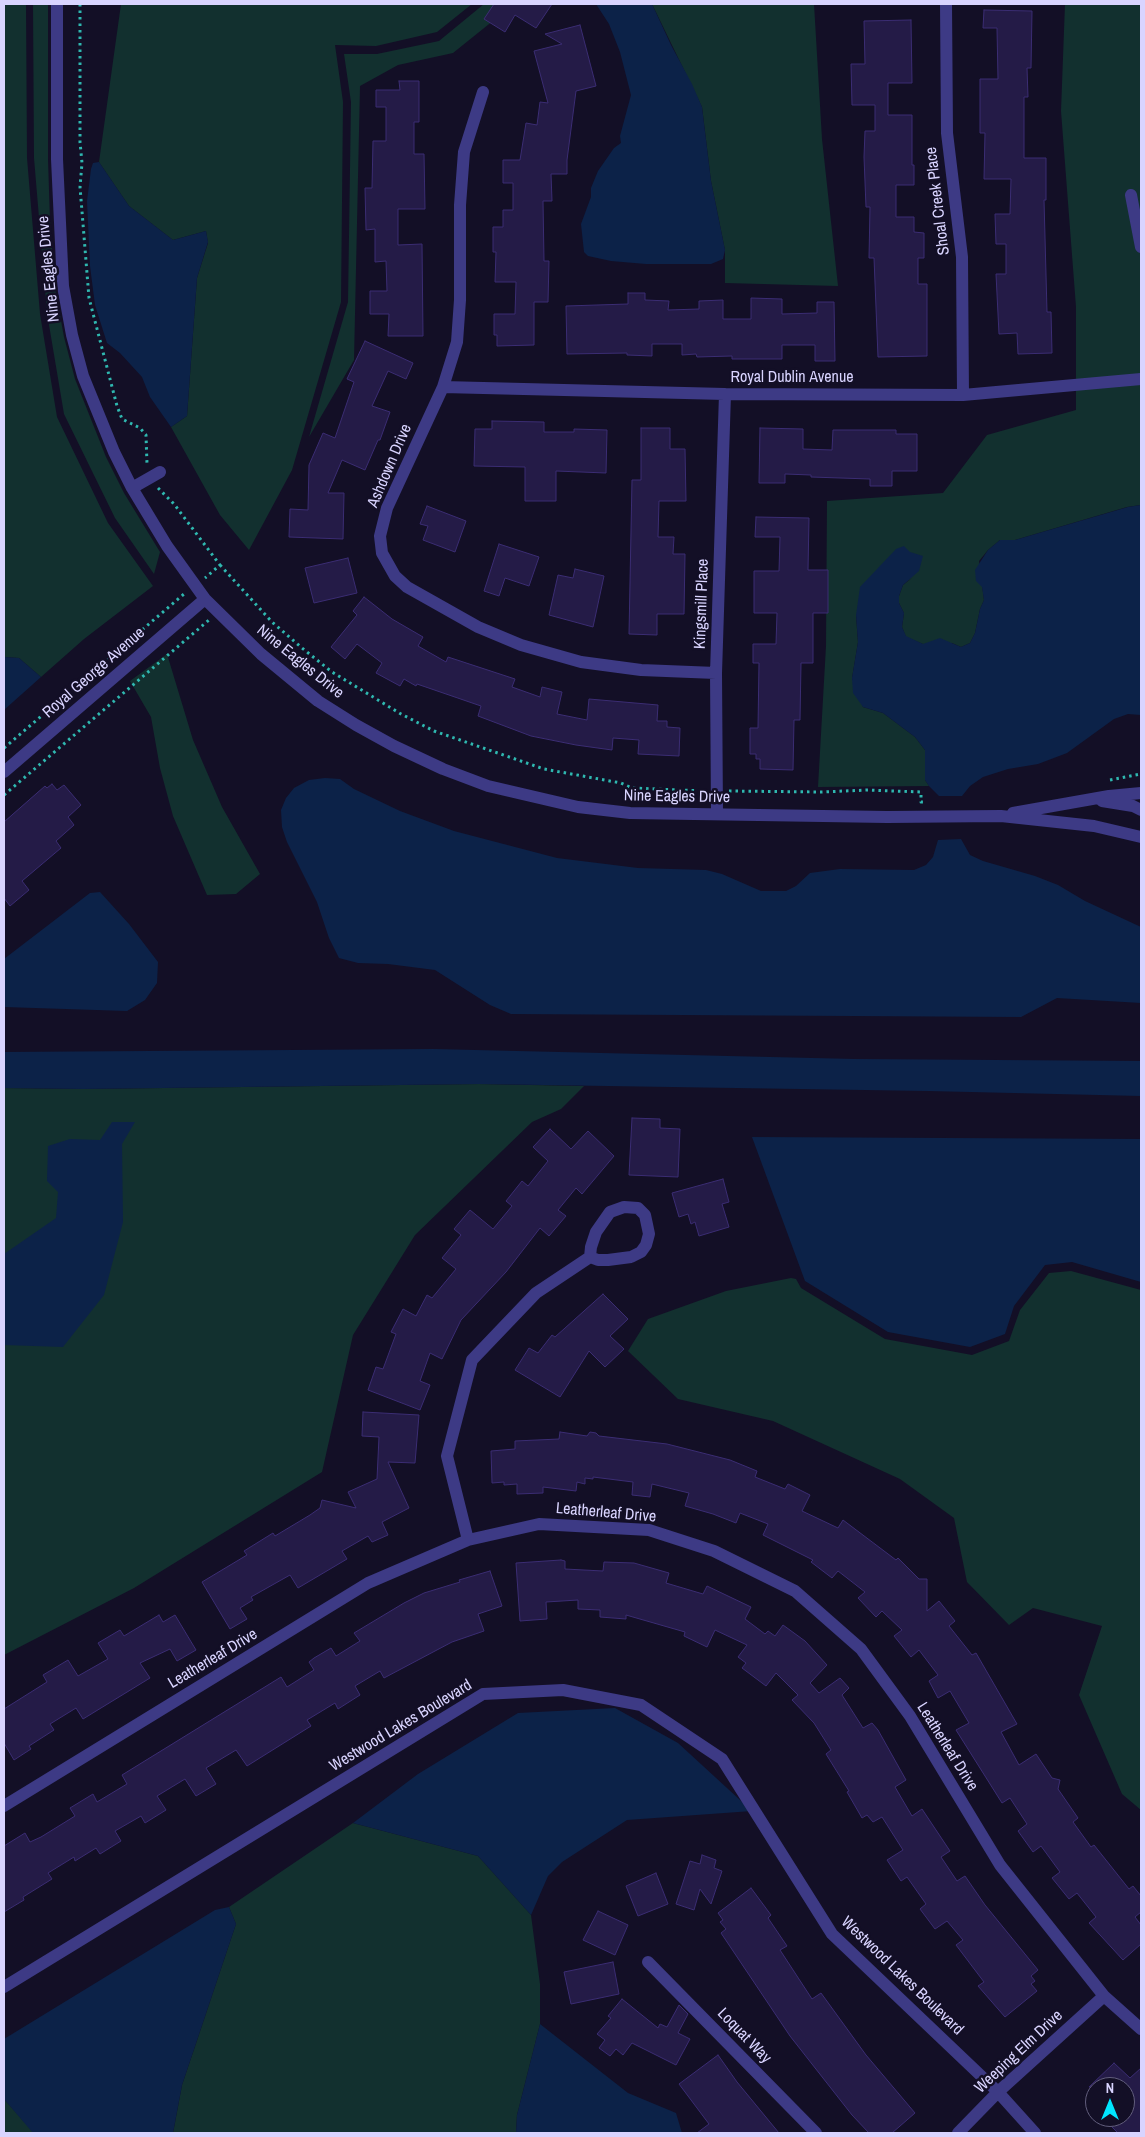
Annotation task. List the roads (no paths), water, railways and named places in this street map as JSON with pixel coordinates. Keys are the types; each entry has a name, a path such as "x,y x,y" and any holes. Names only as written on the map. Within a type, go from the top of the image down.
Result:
{"street":[{"name":"Nine Eagles Drive","path":"57,4 57,159 63,286 72,335 83,376 114,452 132,488 167,546 205,599 260,654 318,701 386,742 443,769 488,786 578,807 630,813 887,817 1001,816 1094,826 1141,837"},
{"name":"Shoal Creek Place","path":"946,4 947,133 962,257 964,395"},
{"name":"Ashdown Drive","path":"483,92 464,152 460,205 460,300 457,342 443,387 387,508 380,536 382,553 395,576 407,587 478,627 521,645 581,662 641,670 716,673"},
{"path":"1130,195 1141,247"},
{"name":"Royal Dublin Avenue","path":"443,387 725,394 964,395 1141,379"},
{"name":"Kingsmill Place","path":"717,814 716,673 725,394"},
{"path":"132,488 156,474"},
{"name":"Royal George Avenue","path":"4,772 205,599"},
{"name":"Nine Eagles Drive","path":"1001,816 1090,799 1141,792"},
{"name":"Nine Eagles Drive","path":"1090,799 1132,806 1141,810"},
{"path":"624,1207 638,1208 645,1215 649,1234 646,1245 641,1252 631,1257 608,1260 598,1260 590,1257 596,1232 610,1212 624,1207"},
{"path":"468,1540 447,1456 472,1360 536,1293 590,1257"},
{"name":"Leatherleaf Drive","path":"4,1806 368,1583 468,1540 539,1524 649,1530 714,1551 795,1591 861,1649 910,1716 1000,1865 1104,1996 1141,2029"},
{"name":"Westwood Lakes Boulevard","path":"4,1987 484,1694 563,1690 641,1705 722,1759 832,1934 998,2092 1035,2133"},
{"name":"Loquat Way","path":"648,1962 816,2133"},
{"name":"Weeping Elm Drive","path":"958,2133 998,2092 1104,1996"}],"water":[{"path":"596,4 652,4 692,84 702,107 711,181 725,250 723,259 711,264 646,264 611,261 588,256 584,252 581,224 591,197 591,188 598,171 614,148 621,143 620,136 631,95 620,52 609,24"},
{"path":"99,162 129,206 173,240 206,231 208,242 197,278 187,416 171,427 150,397 142,377 120,353 107,343 95,305 90,266 87,201 91,169 93,163"},
{"path":"1141,505 1141,715 1128,714 1114,719 1067,753 1038,764 1008,769 983,777 970,786 962,796 939,796 925,780 925,750 915,737 883,713 863,707 853,693 852,678 858,642 856,615 860,587 896,549 904,546 910,552 923,556 919,571 903,585 899,596 899,603 904,613 902,627 906,636 923,644 940,638 961,647 970,643 975,633 984,600 982,587 976,581 975,570 988,550 1000,540 1015,540 1128,507"},
{"path":"4,657 19,658 41,677 4,710"},
{"path":"340,779 354,789 400,811 454,831 557,858 638,868 706,870 722,874 761,891 786,891 796,886 810,873 840,869 914,870 926,865 933,857 938,840 961,839 970,855 1058,885 1085,901 1141,927 1141,1003 1057,998 1021,1017 511,1014 490,1005 435,970 388,964 358,963 339,958 329,938 317,902 287,842 282,827 281,810 286,798 294,788 309,780"},
{"path":"100,892 129,924 158,962 157,983 145,1000 127,1011 4,1007 4,959 90,893"},
{"path":"433,1049 855,1059 1141,1061 1141,1096 479,1084 83,1089 4,1088 4,1052"},
{"path":"112,1122 135,1122 122,1144 123,1222 104,1295 63,1347 4,1345 4,1254 56,1218 58,1192 47,1181 48,1146 70,1139 100,1140"},
{"path":"752,1137 1141,1139 1141,1282 1072,1262 1045,1265 1014,1306 1005,1334 970,1347 888,1332 805,1281"},
{"path":"615,1708 678,1743 752,1811 627,1820 562,1862 548,1876 531,1915 478,1856 353,1823 418,1774 518,1713"},
{"path":"229,1907 236,1924 182,2085 173,2133 33,2133 4,2099 4,2039 215,1910"},
{"path":"540,2024 628,2093 676,2113 682,2133 516,2133 517,2115"}]}
